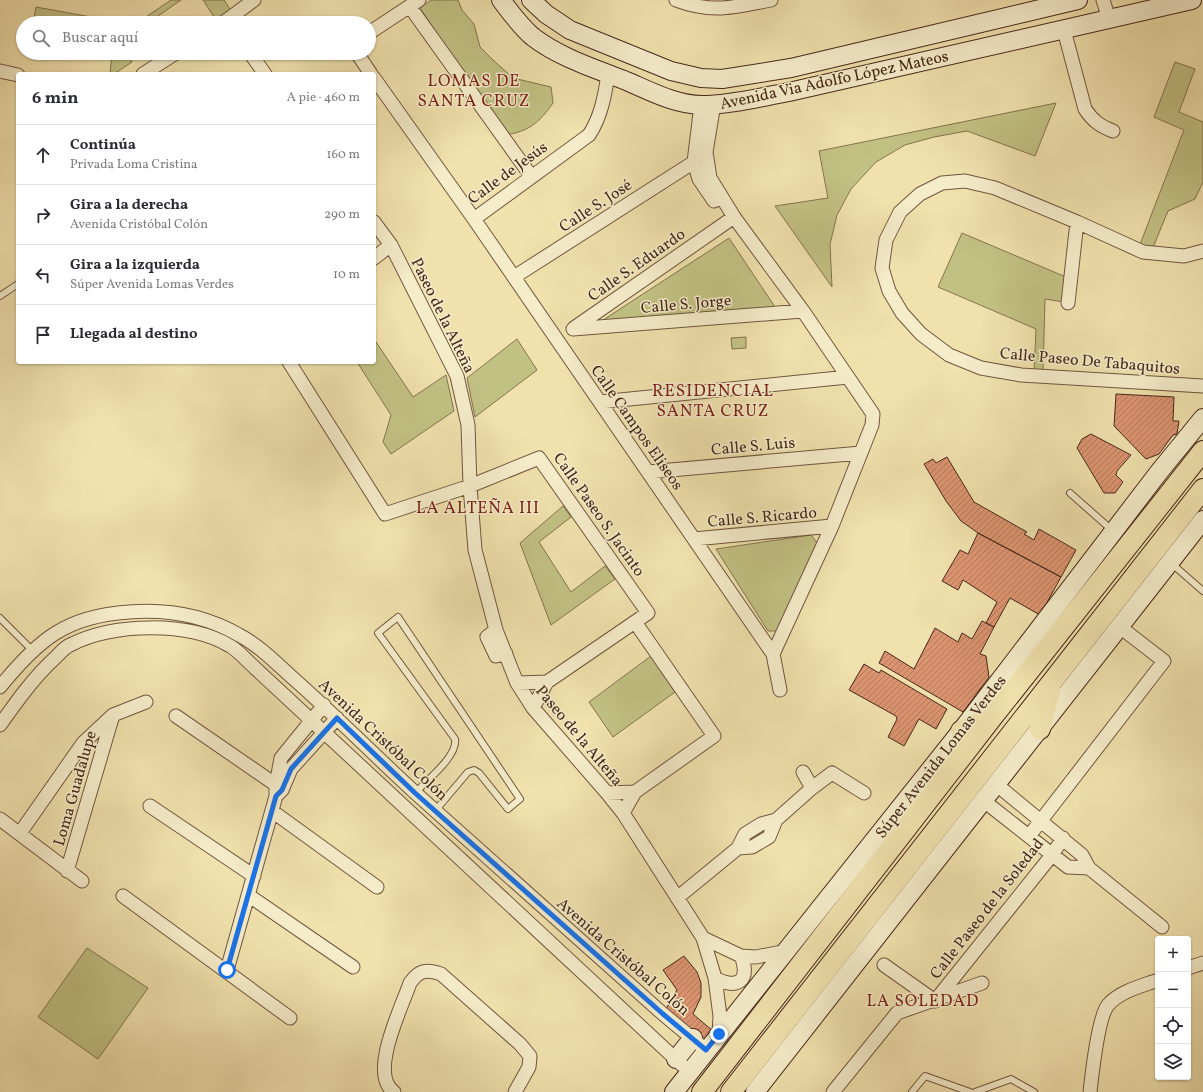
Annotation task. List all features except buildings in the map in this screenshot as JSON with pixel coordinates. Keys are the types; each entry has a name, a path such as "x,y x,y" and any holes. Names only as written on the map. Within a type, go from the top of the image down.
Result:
{"main road":[{"name":"Avenida Via Adolfo López Mateos","path":"501,0 515,18 533,36 558,52 662,96 684,103 707,105 789,92 1064,30 1168,2 1192,0"},
{"name":"Avenida Via Adolfo López Mateos","path":"531,0 546,14 577,33 671,72 701,78 722,79 791,68 1078,0"},
{"name":"Súper Avenida Lomas Verdes","path":"674,1092 961,731 1203,418"},
{"name":"Súper Avenida Lomas Verdes","path":"702,1092 991,719 1203,452"},
{"path":"731,1092 1203,490"},
{"path":"756,1092 1203,520"},
{"path":"1040,729 1052,682"},
{"path":"961,731 991,719"},
{"path":"676,1059 693,1038"}],"street":[{"path":"234,16 254,0"},
{"path":"676,0 707,9 727,8 771,0"},
{"path":"1103,0 1109,19"},
{"path":"376,28 414,3 531,176"},
{"path":"1064,30 1085,109 1091,119 1100,126 1113,131"},
{"path":"146,72 165,60"},
{"path":"255,60 264,72"},
{"path":"362,60 370,72"},
{"path":"0,71 16,74"},
{"name":"Calle de Jesús","path":"376,81 474,219 589,135 596,124 605,93 608,74"},
{"path":"707,105 694,162 699,179 844,377 872,425 832,526 773,654"},
{"path":"707,105 707,165 710,178 730,220"},
{"name":"Calle S. José","path":"514,277 694,162"},
{"name":"Calle Paseo De Tabaquitos","path":"1203,251 1184,256 1143,252 1077,222 994,188 965,181 942,183 920,194 900,212 886,240 882,268 889,292 902,313 921,334 949,355 981,368 1021,375 1203,386"},
{"name":"Calle Campos Eliseos","path":"474,219 773,654 780,690"},
{"name":"Calle S. Eduardo","path":"556,339 573,329 730,220"},
{"path":"1068,303 1077,222"},
{"name":"Paseo de la Alteña","path":"376,225 391,245 457,376 468,425 470,486 475,550 496,630 517,683 533,708 623,813 703,938 715,978 720,1016 719,1034"},
{"path":"376,256 391,245"},
{"name":"Calle S. Jorge","path":"573,329 797,311"},
{"path":"290,364 385,514 470,486"},
{"path":"600,402 844,377"},
{"name":"Calle S. Luis","path":"648,472 861,453"},
{"name":"Calle Paseo S. Jacinto","path":"470,486 539,458 648,613 635,622"},
{"name":"Calle S. Ricardo","path":"694,539 832,526"},
{"name":"Avenida Cristóbal Colón","path":"0,687 32,650 62,628 103,613 139,611 174,613 207,620 238,634 258,648 324,705 415,793 663,1014 706,1050"},
{"path":"533,708 547,682 635,622 714,736 635,792 623,813"},
{"path":"0,725 43,670 69,645 108,632 143,627 178,630 206,637 230,646 689,1072"},
{"name":"Calle Paseo de la Soledad","path":"1030,836 1164,662 1120,627"},
{"path":"517,683 547,682"},
{"path":"20,833 83,743 113,715 146,702"},
{"path":"227,970 278,790 281,758 324,705"},
{"name":"Loma Guadalupe","path":"67,871 113,715"},
{"path":"176,716 278,790"},
{"path":"278,790 291,769 337,718"},
{"path":"803,772 812,788"},
{"path":"677,898 738,848 745,834 761,824 776,820 812,788 832,773 864,793"},
{"path":"997,785 1082,855 1088,868 1162,927"},
{"path":"607,793 635,792"},
{"path":"984,802 1030,836 1068,867 1088,868"},
{"path":"150,806 254,876"},
{"path":"272,811 377,887"},
{"name":"Loma Guadalupe","path":"0,819 82,882"},
{"name":"Calle Paseo de la Soledad","path":"832,1092 897,1013 935,1001 1052,855 1063,838"},
{"path":"248,895 353,967"},
{"path":"122,896 227,970 290,1018"},
{"path":"703,938 741,956 756,957 787,951"},
{"path":"715,978 726,984 737,983 743,978 745,967 741,956"},
{"path":"1191,967 1203,963"},
{"path":"884,965 935,1001 982,983"},
{"path":"394,1092 386,1084 384,1077 386,1053 410,983 416,974 430,970 441,974 520,1044 530,1056 529,1067 515,1092"},
{"path":"1090,1092 1099,1031 1108,1005 1127,992 1155,981"}],"lane":[{"path":"0,296 16,285"},
{"path":"1070,493 1114,532"},
{"path":"1169,562 1203,591"},
{"path":"415,793 453,754 457,745 456,739 378,632 398,617 520,799 508,809 479,773 474,770 468,772 436,811"},
{"path":"0,618 32,650"},
{"path":"912,1092 925,1076 970,1092"},
{"path":"976,1092 1011,1078 1034,1092"}],"shaded area":[{"path":"171,0 181,0 158,16 147,16"},
{"path":"203,0 224,0 234,15 232,16 213,16"},
{"path":"431,0 458,0 462,10 474,24 480,47 493,60 513,78 551,87 553,103 538,121 527,129 505,135 420,8"},
{"path":"36,7 86,16 34,16"},
{"path":"111,60 131,60 132,62 117,72 110,72"},
{"path":"1175,62 1195,69 1179,112 1203,122 1203,182 1195,199 1168,211 1152,250 1139,247 1184,130 1154,117"},
{"path":"1056,103 1035,156 967,131 934,137 905,145 876,162 851,189 837,215 830,244 832,287 775,206 828,198 819,151"},
{"path":"962,233 1066,277 1064,302 1045,299 1043,373 1034,372 1036,329 938,287"},
{"path":"729,238 777,310 751,313 603,320"},
{"path":"746,337 746,348 732,349 731,338"},
{"path":"517,339 537,370 475,417 467,378"},
{"path":"376,342 413,397 446,375 454,411 391,454 383,442 391,415 358,364 376,364"},
{"path":"563,506 571,517 539,542 571,592 605,566 615,579 551,625 520,543"},
{"path":"811,535 818,544 781,625 776,631 768,631 716,549"},
{"path":"651,656 675,692 613,737 589,702"},
{"path":"87,948 148,988 98,1059 38,1017"}],"district":[{"name":"LOMAS DE SANTA CRUZ","path":"474,90"},
{"name":"RESIDENCIAL SANTA CRUZ","path":"713,400"},
{"name":"LA ALTEÑA III","path":"478,507"},
{"name":"LA SOLEDAD","path":"923,1000"}],"route":[{"path":"227,970 276,796 282,790 291,769 337,718 415,793 663,1014 706,1050 719,1034"}]}
